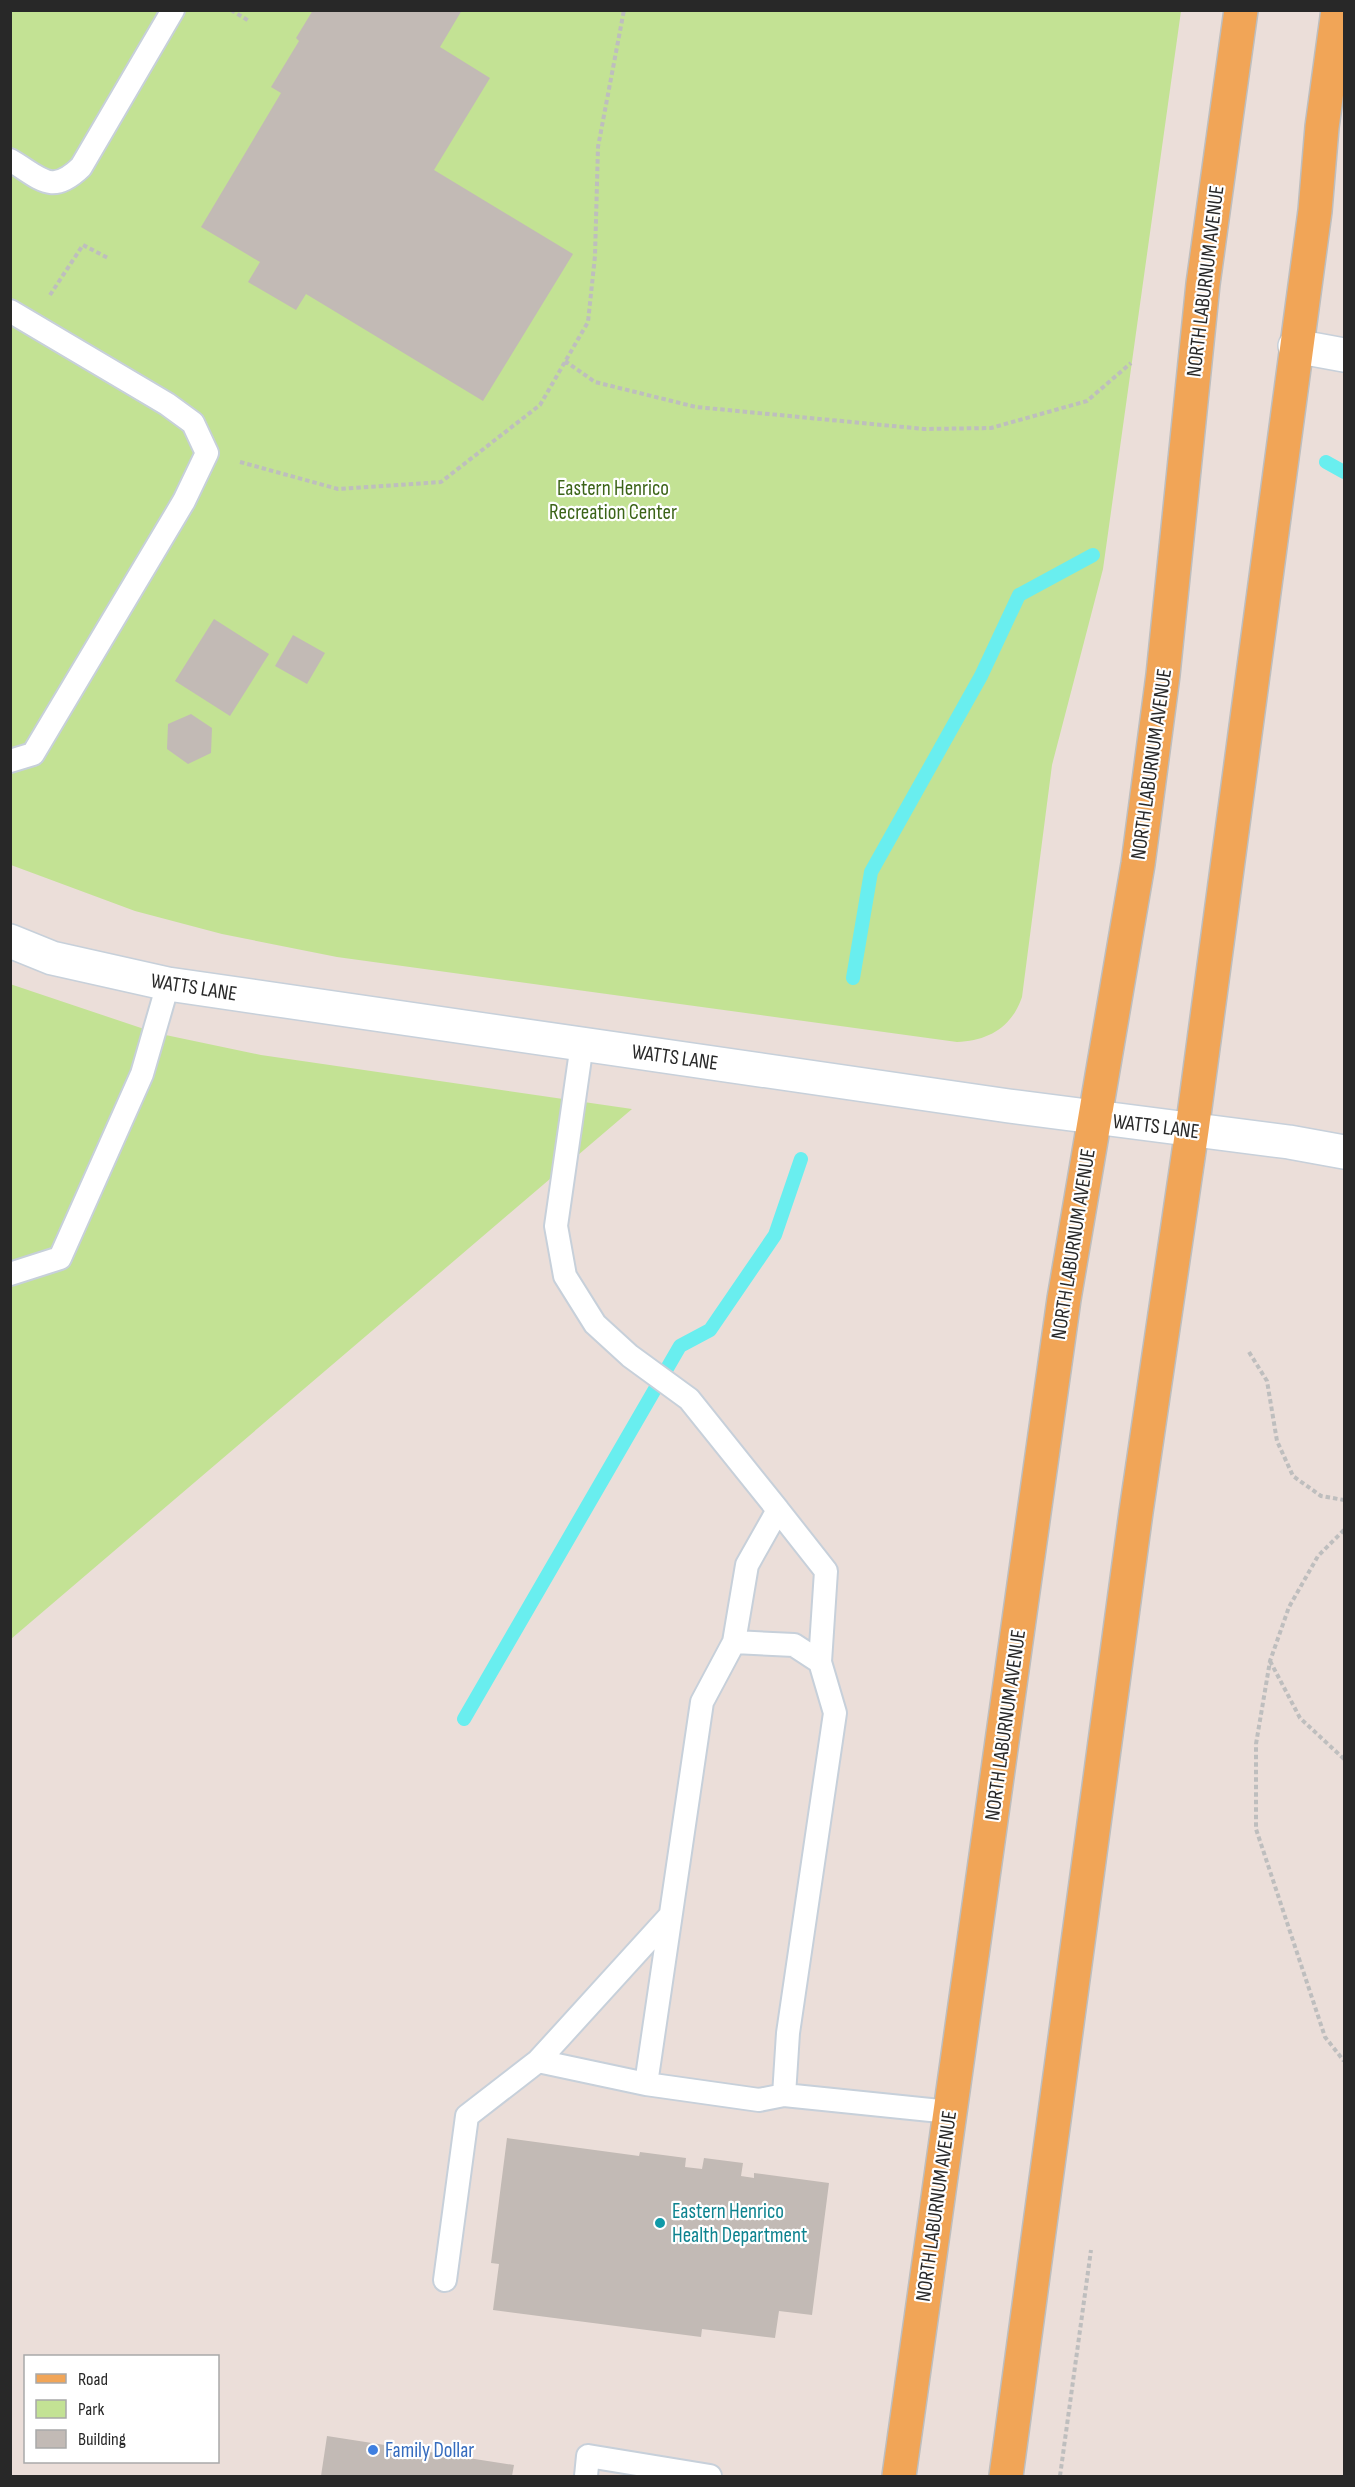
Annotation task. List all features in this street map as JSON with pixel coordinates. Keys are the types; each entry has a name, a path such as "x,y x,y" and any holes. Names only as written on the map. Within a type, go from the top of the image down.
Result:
{"main road":[{"name":"NORTH LABURNUM AVENUE","path":"899,2476 1064,1299 1138,864 1163,675 1203,284 1240,10"},
{"path":"1006,2476 1141,1477 1192,1130 1295,346 1315,211 1322,127 1338,10"}],"street":[{"path":"1295,346 1344,355"},
{"name":"WATTS LANE","path":"10,941 52,958 168,984 1094,1118 1289,1142 1344,1152"}],"lane":[{"path":"10,160 50,183 59,184 71,177 81,167 174,10"},
{"path":"10,311 167,404 193,423 207,453 184,501 33,754 10,761"},
{"path":"10,1274 60,1258 142,1074 168,984"},
{"path":"582,1044 556,1226 565,1276 595,1324 630,1356 689,1399 826,1571 820,1662 835,1713 788,2033 784,2095"},
{"path":"646,2084 702,1702 734,1642 747,1565 778,1510"},
{"path":"734,1642 794,1645 820,1662"},
{"path":"445,2280 466,2116 538,2061 670,1916"},
{"path":"538,2061 646,2084 759,2100 784,2095 950,2112"},
{"path":"585,2476 588,2456 710,2476"}],"path":[{"path":"231,10 249,21"},
{"path":"207,453 338,489 441,482 540,405 588,322 595,256 598,147 624,10"},
{"path":"48,298 83,244 108,258"},
{"path":"565,361 595,382 696,407 924,429 991,428 1087,401 1131,363"},
{"path":"1249,1352 1267,1381 1277,1441 1293,1476 1321,1496 1344,1500"},
{"path":"1344,1530 1318,1556 1289,1607 1270,1661 1256,1744 1256,1829 1325,2037 1344,2061"},
{"path":"1270,1661 1300,1718 1344,1758"},
{"path":"1060,2476 1091,2250"}],"green space":[{"name":"Eastern Henrico Recreation Center","path":"10,11 1181,11 1103,569 1052,765 1022,997 1018,1008 1005,1024 979,1039 957,1042 337,957 222,934 135,911 11,865"},
{"path":"10,984 156,1033 261,1055 632,1109 11,1639"}],"building":[{"path":"313,10 462,10 440,47 490,78 434,170 573,254 483,401 306,294 296,310 248,282 260,262 201,227 281,93 271,87 299,41 296,38"},
{"path":"214,619 269,654 230,716 175,681"},
{"path":"293,635 325,653 307,684 275,666"},
{"path":"191,714 212,728 211,753 188,764 167,749 168,724"},
{"name":"Eastern Henrico Health Department","path":"507,2138 639,2156 640,2152 686,2158 685,2167 702,2169 704,2158 743,2163 741,2176 754,2178 754,2173 829,2183 812,2315 779,2311 775,2338 702,2329 701,2337 493,2310 499,2264 491,2263"},
{"name":"Family Dollar","path":"327,2436 514,2465 512,2476 321,2476"}],"waterway":[{"path":"1326,462 1344,472"},
{"path":"853,978 871,872 981,676 1019,595 1093,555"},
{"path":"464,1719 680,1346 710,1330 775,1235 801,1159"}],"place":[{"name":"Eastern Henrico Health Department","path":"660,2223"},
{"name":"Family Dollar","path":"373,2450"}]}
